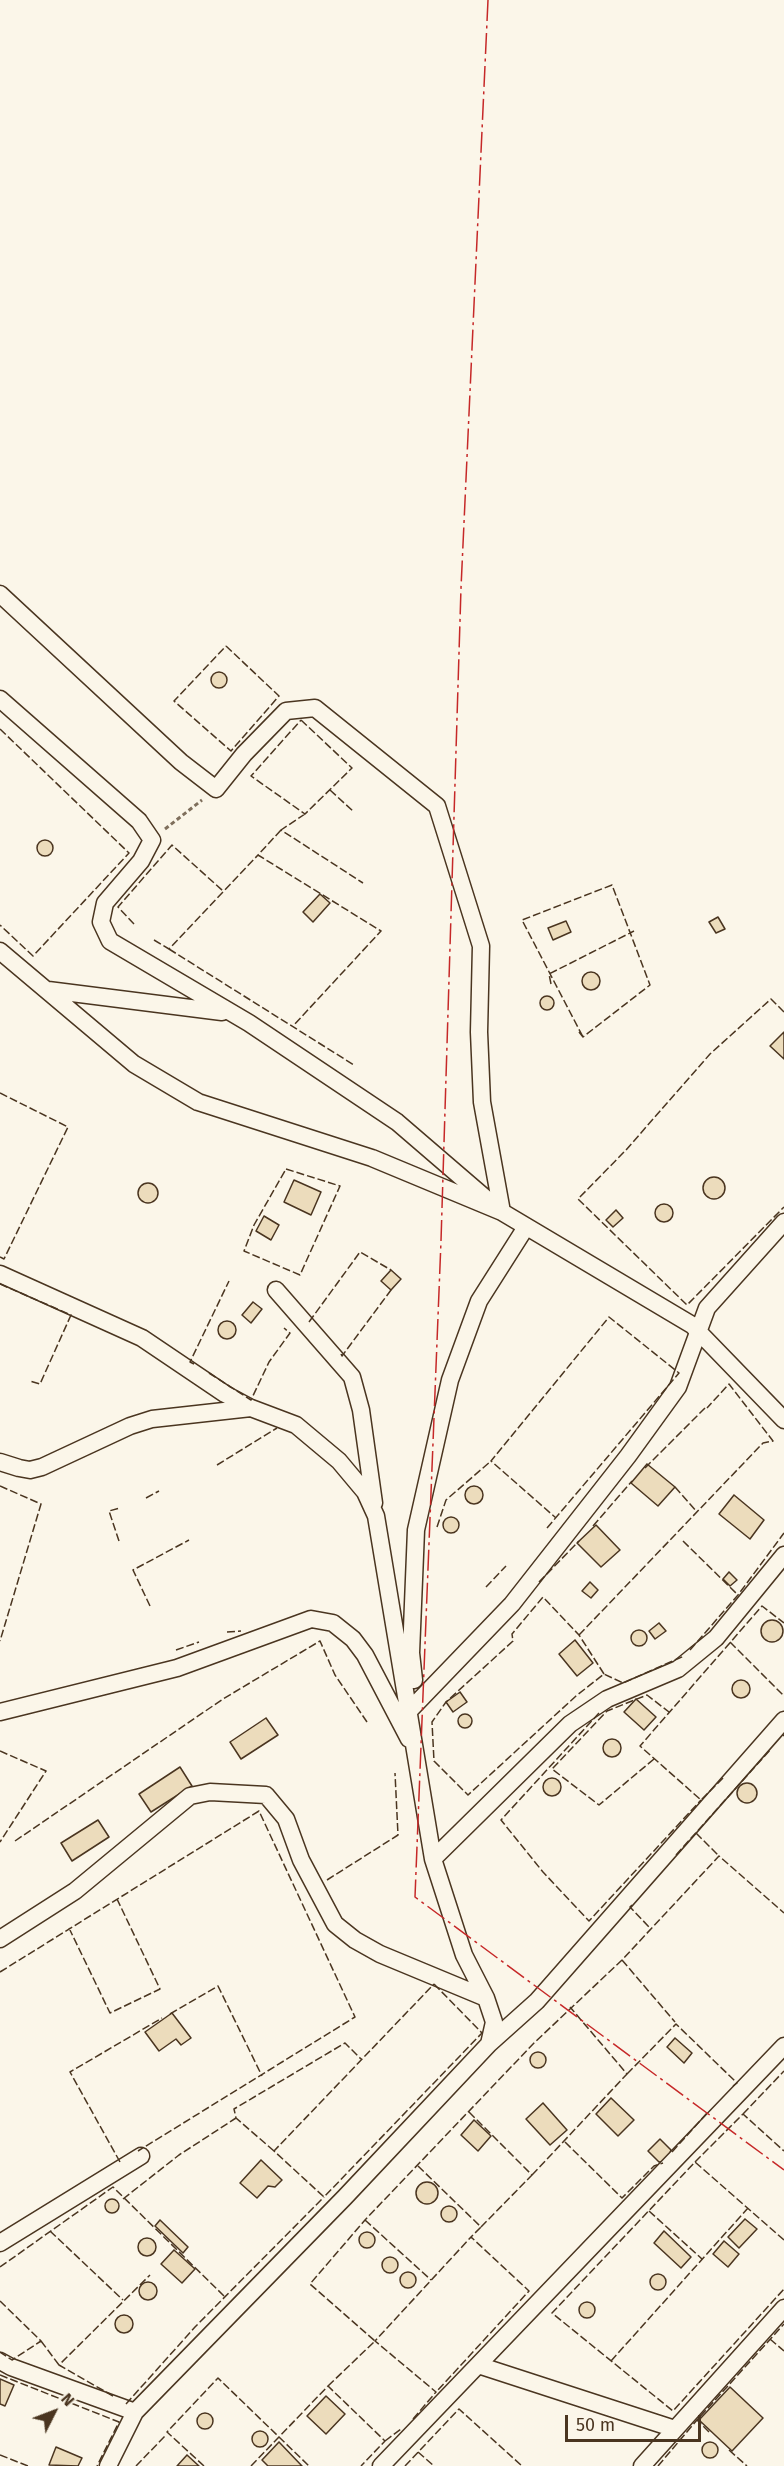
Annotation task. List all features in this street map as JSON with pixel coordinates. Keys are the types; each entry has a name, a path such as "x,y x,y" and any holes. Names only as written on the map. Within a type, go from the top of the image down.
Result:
{"street":[{"path":"0,594 181,762 216,789 244,754 286,711 315,708 437,806 481,946 479,1032 482,1102 502,1212"},
{"path":"0,699 139,820 152,840 141,861 105,903 101,922 110,940 231,1013 398,1122 502,1212 692,1325 784,1420"},
{"path":"0,951 134,1064 198,1102 372,1158 502,1212"},
{"path":"47,990 231,1013"},
{"path":"413,1708 512,1604 628,1456 678,1387 707,1308 784,1222"},
{"path":"489,2044 494,2022 486,1998 464,1955 433,1859 416,1753 411,1653 416,1530 447,1391 479,1301 526,1227"},
{"path":"0,1274 142,1338 225,1394 250,1408 296,1425 339,1461 365,1492 376,1516"},
{"path":"276,1290 352,1377 361,1410 376,1516 413,1708"},
{"path":"0,1462 30,1470 42,1467 130,1426 152,1419 250,1408"},
{"path":"433,1859 570,1724 607,1700 678,1669 716,1638 784,1555"},
{"path":"0,1712 177,1668 311,1619 333,1623 353,1639 366,1655 416,1753"},
{"path":"108,2466 135,2412 345,2197 489,2044 537,2001 784,1720"},
{"path":"0,1939 75,1891 190,1796 210,1792 266,1795 286,1819 301,1860 335,1924 355,1940 380,1954 486,1998"},
{"path":"381,2466 784,2046"},
{"path":"0,2244 141,2156"},
{"path":"642,2466 784,2308"},
{"path":"0,2361 135,2412"},
{"path":"478,2365 675,2429"}],"path":[{"path":"152,840 216,789"}],"building":[{"path":"219,672 225,674 227,680 225,686 219,688 213,686 211,680 213,674"},
{"path":"45,840 51,842 53,848 51,854 45,856 39,854 37,848 39,842"},
{"path":"320,894 330,903 313,922 303,912"},
{"path":"718,917 725,929 716,933 709,922"},
{"path":"566,921 571,932 553,940 548,928"},
{"path":"591,972 597,975 600,981 597,987 591,990 585,987 582,981 585,975"},
{"path":"547,996 552,998 554,1003 552,1008 547,1010 542,1008 540,1003 542,998"},
{"path":"784,1032 784,1059 770,1046"},
{"path":"714,1177 722,1180 725,1188 722,1196 714,1199 706,1196 703,1188 706,1180"},
{"path":"294,1180 321,1192 311,1215 284,1202"},
{"path":"148,1183 155,1186 158,1193 155,1200 148,1203 141,1200 138,1193 141,1186"},
{"path":"664,1204 670,1207 673,1213 670,1219 664,1222 658,1219 655,1213 658,1207"},
{"path":"616,1210 623,1218 613,1227 606,1220"},
{"path":"264,1216 279,1225 271,1240 256,1231"},
{"path":"391,1270 401,1279 391,1290 381,1281"},
{"path":"253,1302 262,1309 251,1323 242,1315"},
{"path":"227,1321 233,1324 236,1330 233,1336 227,1339 221,1336 218,1330 221,1324"},
{"path":"647,1464 675,1487 658,1506 631,1483"},
{"path":"474,1486 480,1489 483,1495 480,1501 474,1504 468,1501 465,1495 468,1489"},
{"path":"734,1495 764,1520 750,1539 719,1514"},
{"path":"448,1517 454,1517 459,1525 457,1531 448,1533 443,1528 443,1522"},
{"path":"596,1525 620,1550 601,1567 577,1543"},
{"path":"729,1572 737,1580 730,1586 723,1579"},
{"path":"590,1582 598,1590 591,1598 582,1591"},
{"path":"772,1620 780,1623 783,1631 780,1639 772,1642 764,1639 761,1631 764,1623"},
{"path":"659,1623 666,1631 655,1639 649,1631"},
{"path":"636,1630 642,1630 647,1638 645,1644 636,1646 631,1641 631,1635"},
{"path":"575,1640 593,1663 577,1676 559,1654"},
{"path":"741,1680 747,1683 750,1689 747,1695 741,1698 735,1695 732,1689 735,1683"},
{"path":"460,1692 467,1702 453,1712 446,1702"},
{"path":"636,1699 656,1717 644,1730 624,1712"},
{"path":"462,1714 468,1714 472,1721 468,1728 462,1728 458,1724 458,1718"},
{"path":"266,1718 278,1735 241,1759 230,1742"},
{"path":"612,1739 618,1742 621,1748 618,1754 612,1757 606,1754 603,1748 606,1742"},
{"path":"180,1767 192,1786 151,1812 139,1794"},
{"path":"548,1778 556,1778 561,1783 559,1794 548,1796 543,1791 543,1783"},
{"path":"747,1783 754,1786 757,1793 754,1800 747,1803 740,1800 737,1793 740,1786"},
{"path":"98,1820 109,1837 72,1861 61,1843"},
{"path":"172,2013 191,2038 181,2045 176,2039 159,2051 145,2032"},
{"path":"675,2038 692,2053 684,2063 667,2047"},
{"path":"538,2052 544,2054 546,2060 544,2066 538,2068 532,2066 530,2060 532,2054"},
{"path":"611,2098 634,2120 618,2136 596,2114"},
{"path":"543,2103 567,2130 550,2145 526,2119"},
{"path":"474,2120 491,2136 478,2151 461,2135"},
{"path":"660,2139 671,2150 667,2161 659,2162 648,2151"},
{"path":"261,2160 282,2180 275,2187 268,2186 257,2198 240,2183"},
{"path":"427,2182 435,2185 438,2193 435,2201 427,2204 419,2201 416,2193 419,2185"},
{"path":"109,2199 115,2199 119,2206 115,2213 109,2213 105,2209 105,2203"},
{"path":"449,2206 455,2208 457,2214 455,2220 449,2222 443,2220 441,2214 443,2208"},
{"path":"745,2219 757,2229 739,2248 728,2237"},
{"path":"160,2220 188,2247 183,2253 155,2226"},
{"path":"664,2231 691,2257 681,2268 654,2243"},
{"path":"367,2232 373,2234 375,2240 373,2246 367,2248 361,2246 359,2240 361,2234"},
{"path":"147,2238 153,2241 156,2247 153,2253 147,2256 141,2253 138,2247 141,2241"},
{"path":"724,2241 739,2254 728,2267 713,2254"},
{"path":"174,2250 195,2269 182,2283 161,2264"},
{"path":"390,2257 396,2259 398,2265 396,2271 390,2273 384,2271 382,2265 384,2259"},
{"path":"408,2272 414,2274 416,2280 414,2286 408,2288 402,2286 400,2280 402,2274"},
{"path":"658,2274 664,2276 666,2282 664,2288 658,2290 652,2288 650,2282 652,2276"},
{"path":"148,2282 154,2285 157,2291 154,2297 148,2300 142,2297 139,2291 142,2285"},
{"path":"587,2302 593,2304 595,2310 593,2316 587,2318 581,2316 579,2310 581,2304"},
{"path":"124,2315 130,2318 133,2324 130,2330 124,2333 118,2330 115,2324 118,2318"},
{"path":"0,2379 14,2385 5,2406 0,2404"},
{"path":"730,2387 763,2418 732,2451 699,2420"},
{"path":"326,2396 345,2414 326,2434 307,2416"},
{"path":"205,2413 211,2415 213,2421 211,2427 205,2429 199,2427 197,2421 199,2415"},
{"path":"260,2431 266,2433 268,2439 266,2445 260,2447 254,2445 252,2439 254,2433"},
{"path":"279,2442 302,2466 268,2466 262,2460"},
{"path":"710,2442 716,2444 718,2450 716,2456 710,2458 704,2456 702,2450 704,2444"},
{"path":"56,2447 82,2458 78,2466 49,2465"},
{"path":"187,2455 199,2466 177,2466"}],"fence":[{"path":"226,646 279,696 231,751 174,701 226,646"},
{"path":"301,720 352,768 305,814 251,776 301,720"},
{"path":"0,729 129,853 33,956 0,925"},
{"path":"330,790 354,812"},
{"path":"305,814 281,830 363,883"},
{"path":"281,830 258,855 381,931 293,1026"},
{"path":"134,924 118,907 172,845 223,891"},
{"path":"154,940 169,949 258,855"},
{"path":"579,1032 583,1037 650,985 612,885 522,920 583,1037"},
{"path":"551,984 549,974 634,931"},
{"path":"169,949 354,1065"},
{"path":"784,1012 771,999 710,1054 626,1150 578,1199 687,1305 784,1207"},
{"path":"0,1093 68,1127 4,1259 0,1257"},
{"path":"286,1169 340,1186 300,1275 244,1251 254,1225 286,1169"},
{"path":"309,1322 360,1252 391,1270"},
{"path":"194,1364 190,1362 229,1281"},
{"path":"0,1284 71,1315 40,1384 30,1381"},
{"path":"341,1354 342,1356 391,1290"},
{"path":"547,1528 679,1373 609,1317 491,1461 556,1518"},
{"path":"209,1373 251,1400 269,1362 290,1333 284,1328"},
{"path":"579,1635 763,1443 773,1441 729,1384 707,1408"},
{"path":"645,1468 705,1408"},
{"path":"217,1465 277,1428"},
{"path":"437,1527 446,1500 491,1461"},
{"path":"593,1526 632,1481"},
{"path":"0,1486 41,1504 0,1641"},
{"path":"675,1487 697,1512"},
{"path":"146,1498 159,1491"},
{"path":"119,1541 109,1511 120,1508"},
{"path":"690,1650 738,1595 784,1533"},
{"path":"150,1606 133,1570 189,1540"},
{"path":"539,1582 579,1541"},
{"path":"683,1541 738,1595"},
{"path":"486,1587 506,1566"},
{"path":"604,1674 579,1635 543,1597 512,1634 513,1641 446,1702 432,1722 434,1761 468,1795 576,1696 604,1674 623,1683 684,1656"},
{"path":"723,1778 701,1800 640,1746 762,1606 784,1623"},
{"path":"227,1632 241,1631"},
{"path":"15,1841 223,1699 320,1641 335,1675 367,1722"},
{"path":"176,1650 199,1642"},
{"path":"730,1642 784,1696"},
{"path":"654,1759 599,1805 552,1769 607,1711 647,1695 669,1712"},
{"path":"599,1713 501,1820 543,1872 589,1921 701,1800"},
{"path":"676,1855 770,1750"},
{"path":"0,1751 46,1771 0,1842"},
{"path":"327,1880 398,1835 395,1773"},
{"path":"0,1972 259,1811 355,2017 138,2151"},
{"path":"696,1833 719,1856"},
{"path":"328,2386 375,2341 310,2284 365,2220 534,2043 622,1960 719,1856 784,1913"},
{"path":"69,1928 110,2013 160,1989 117,1899"},
{"path":"632,1905 630,1907 650,1928"},
{"path":"622,1960 675,2022"},
{"path":"434,1984 482,2033 324,2197 274,2151 434,1984"},
{"path":"170,2014 218,1986 262,2076"},
{"path":"532,2175 627,2074 570,2007"},
{"path":"120,2162 70,2072 162,2018"},
{"path":"627,2074 676,2024 737,2083 733,2086"},
{"path":"274,2151 236,2118 234,2109 345,2043 362,2060"},
{"path":"743,2114 784,2071"},
{"path":"469,2112 532,2175 481,2227"},
{"path":"672,2152 708,2112"},
{"path":"695,2162 743,2114 784,2151"},
{"path":"123,2199 179,2155 236,2118"},
{"path":"565,2142 622,2198 654,2166 663,2163"},
{"path":"784,2240 695,2162 552,2313 673,2411 784,2289"},
{"path":"418,2166 481,2227 471,2237"},
{"path":"0,2267 113,2187 225,2297"},
{"path":"126,2404 195,2327 324,2197"},
{"path":"611,2361 748,2208"},
{"path":"649,2211 702,2259"},
{"path":"365,2220 431,2280"},
{"path":"50,2231 123,2300"},
{"path":"413,2419 436,2392 375,2341 471,2237 529,2291 438,2390"},
{"path":"113,2396 59,2365 150,2275"},
{"path":"0,2301 41,2341 12,2360 0,2352"},
{"path":"709,2432 697,2420 784,2324"},
{"path":"770,2339 784,2351"},
{"path":"41,2341 59,2365"},
{"path":"0,2375 119,2422 97,2466"},
{"path":"204,2466 167,2432 218,2378 309,2466"},
{"path":"251,2466 328,2386 385,2441 361,2466"},
{"path":"405,2466 459,2409 522,2466"},
{"path":"658,2466 697,2420"},
{"path":"385,2441 401,2429"},
{"path":"136,2466 166,2435"},
{"path":"729,2450 747,2466"},
{"path":"418,2452 434,2466"},
{"path":"0,2455 28,2466"}],"power":[{"path":"488,0 461,588 441,1241 415,1897 784,2170"}]}
